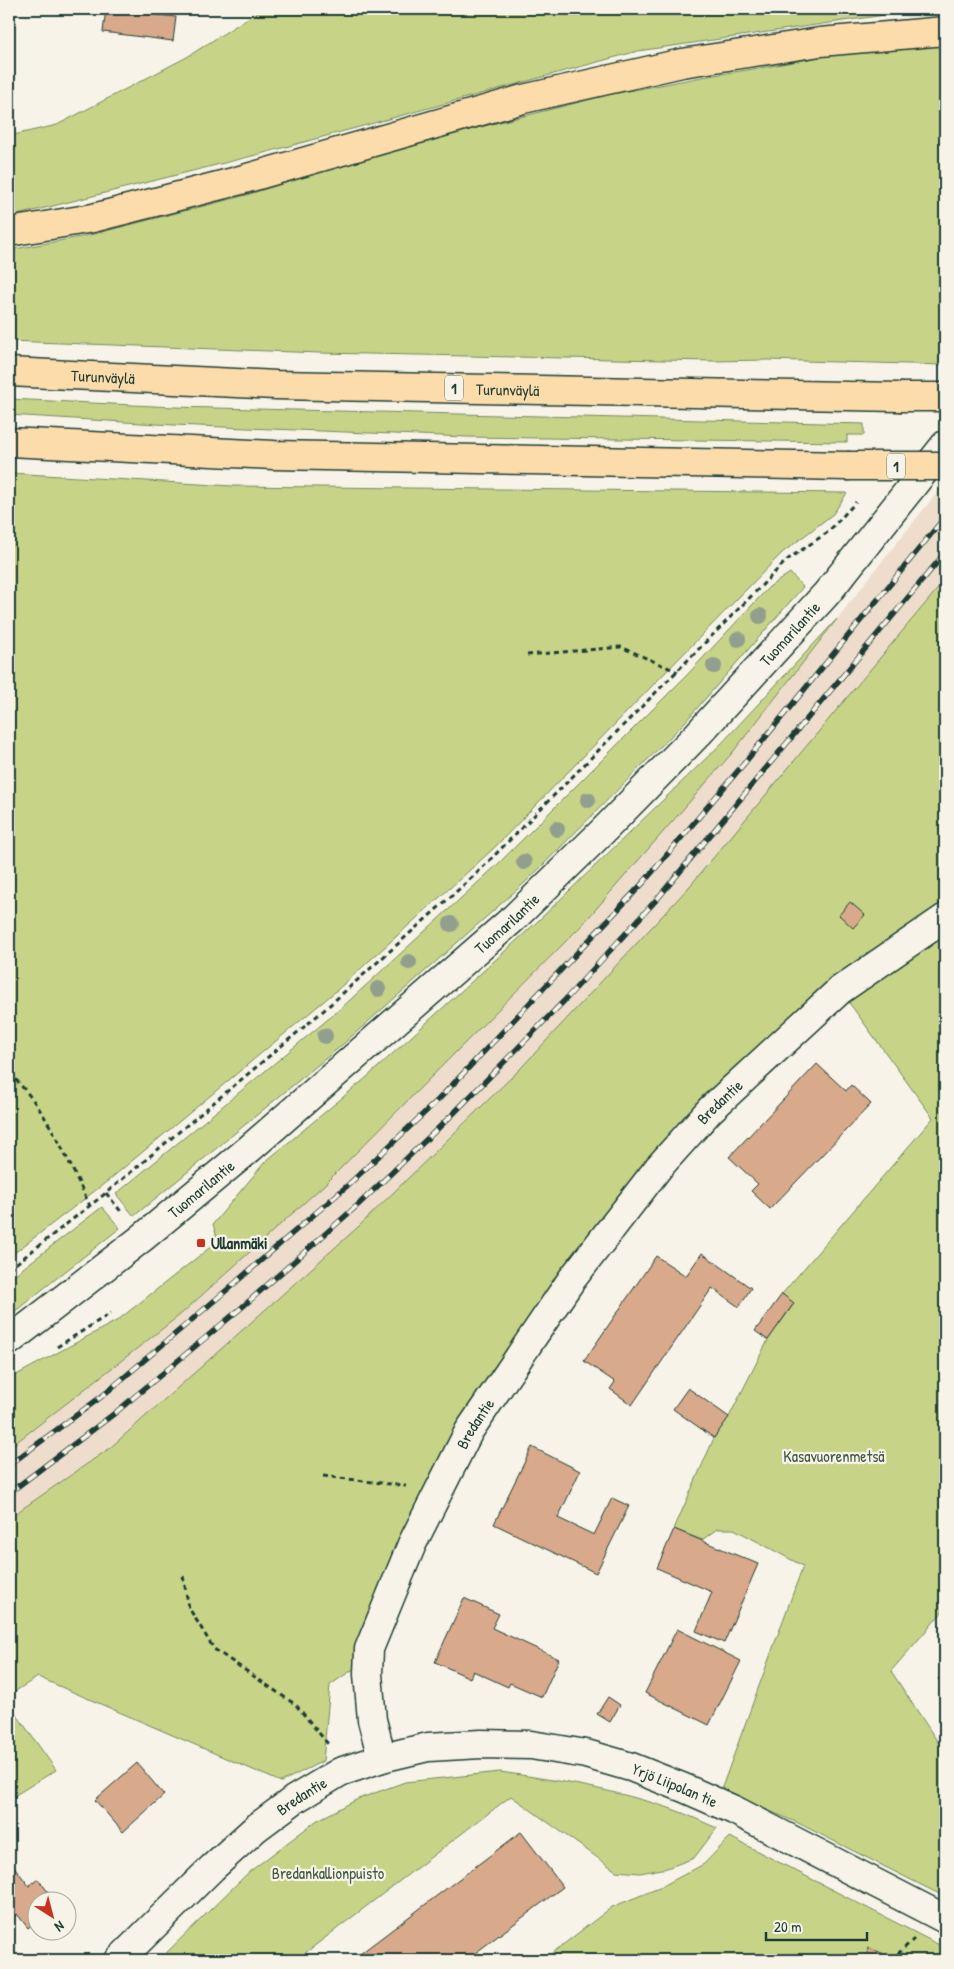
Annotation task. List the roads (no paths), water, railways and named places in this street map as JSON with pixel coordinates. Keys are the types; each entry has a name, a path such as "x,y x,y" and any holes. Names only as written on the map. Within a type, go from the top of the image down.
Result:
{"highway":[{"path":"9,232 93,218 237,181 523,99 682,63 820,42 945,31"},
{"name":"Turunväylä","path":"9,372 276,385 899,398 945,397"},
{"name":"1","path":"9,442 274,454 847,466 945,466"}],"street":[{"name":"Tuomarilantie","path":"9,1341 142,1238 248,1150 514,918 698,734 820,600 945,445"},
{"name":"Bredantie","path":"119,1960 212,1868 256,1828 295,1799 340,1772 382,1758 372,1720 368,1674 369,1649 412,1544 469,1431 567,1287 659,1167 710,1110 840,990 945,918"},
{"name":"Yrjö Liipolan tie","path":"382,1758 428,1747 481,1744 532,1745 586,1754 631,1767 734,1810 945,1919"}],"railway":[{"path":"9,1465 101,1397 228,1289 347,1186 439,1099 643,883 742,766 945,517"},
{"path":"9,1493 115,1413 240,1309 359,1204 453,1114 564,1001 658,898 945,553"}],"place":[{"name":"Ullanmäki","path":"201,1243"}],"park label":[{"name":"Kasavuorenmetsä","path":"834,1456"},
{"name":"Bredankallionpuisto","path":"328,1873"}]}
